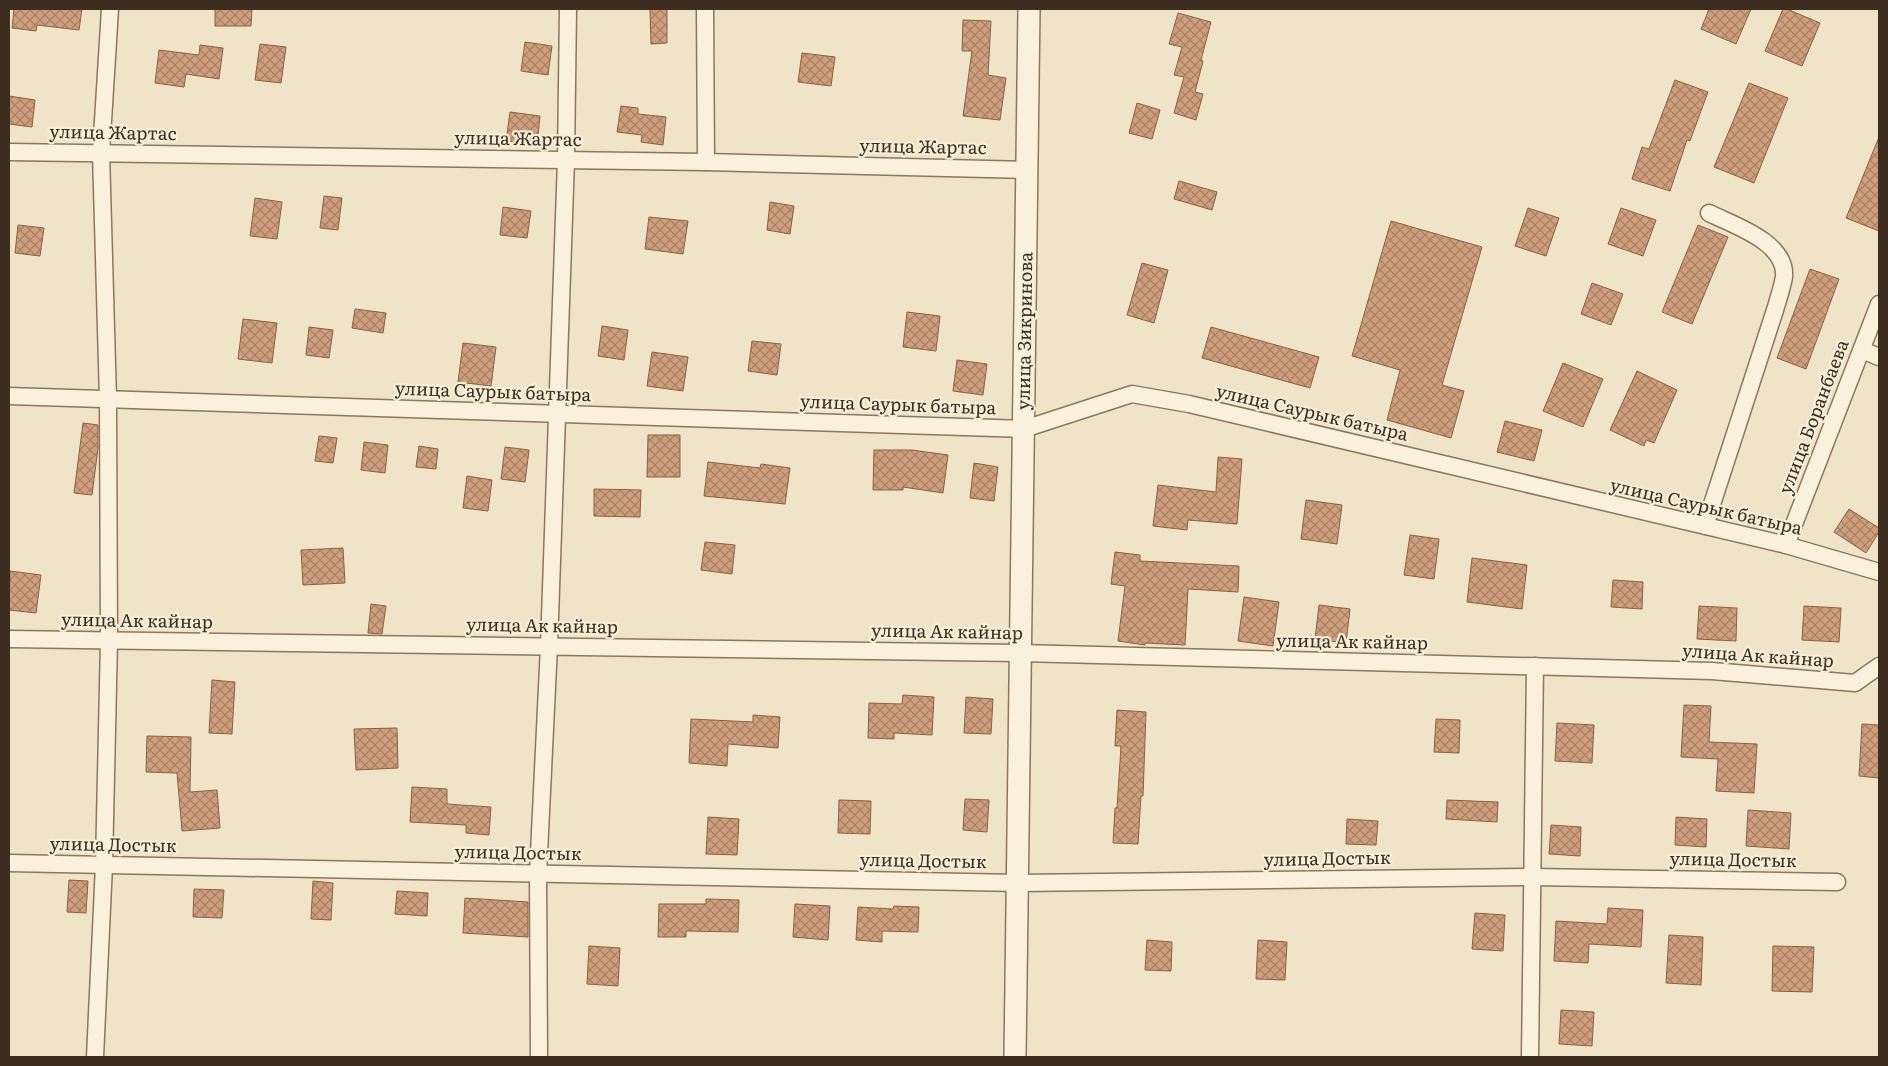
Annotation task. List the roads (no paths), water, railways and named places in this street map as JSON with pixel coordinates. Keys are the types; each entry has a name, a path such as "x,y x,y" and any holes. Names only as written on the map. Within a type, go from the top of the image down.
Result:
{"street":[{"path":"95,1057 104,865 109,640 108,399 101,153 110,9"},
{"path":"539,1057 538,874 549,646 566,160 568,9"},
{"path":"705,9 706,162"},
{"name":"улица Зикринова","path":"1015,1057 1029,9"},
{"name":"улица Жартас","path":"9,152 706,162 1026,170"},
{"path":"1705,526 1775,310 1784,275 1781,260 1765,240 1709,213"},
{"name":"улица Боранбаева","path":"1786,545 1879,304"},
{"path":"1862,350 1879,357"},
{"name":"улица Саурык батыра","path":"9,396 1024,429 1132,394 1189,404 1786,545 1879,572"},
{"name":"улица Ак кайнар","path":"9,639 1020,653 1712,671 1855,683 1879,666"},
{"path":"1530,1057 1535,666"},
{"name":"улица Достык","path":"9,863 1018,883 1532,877 1837,882"}]}
